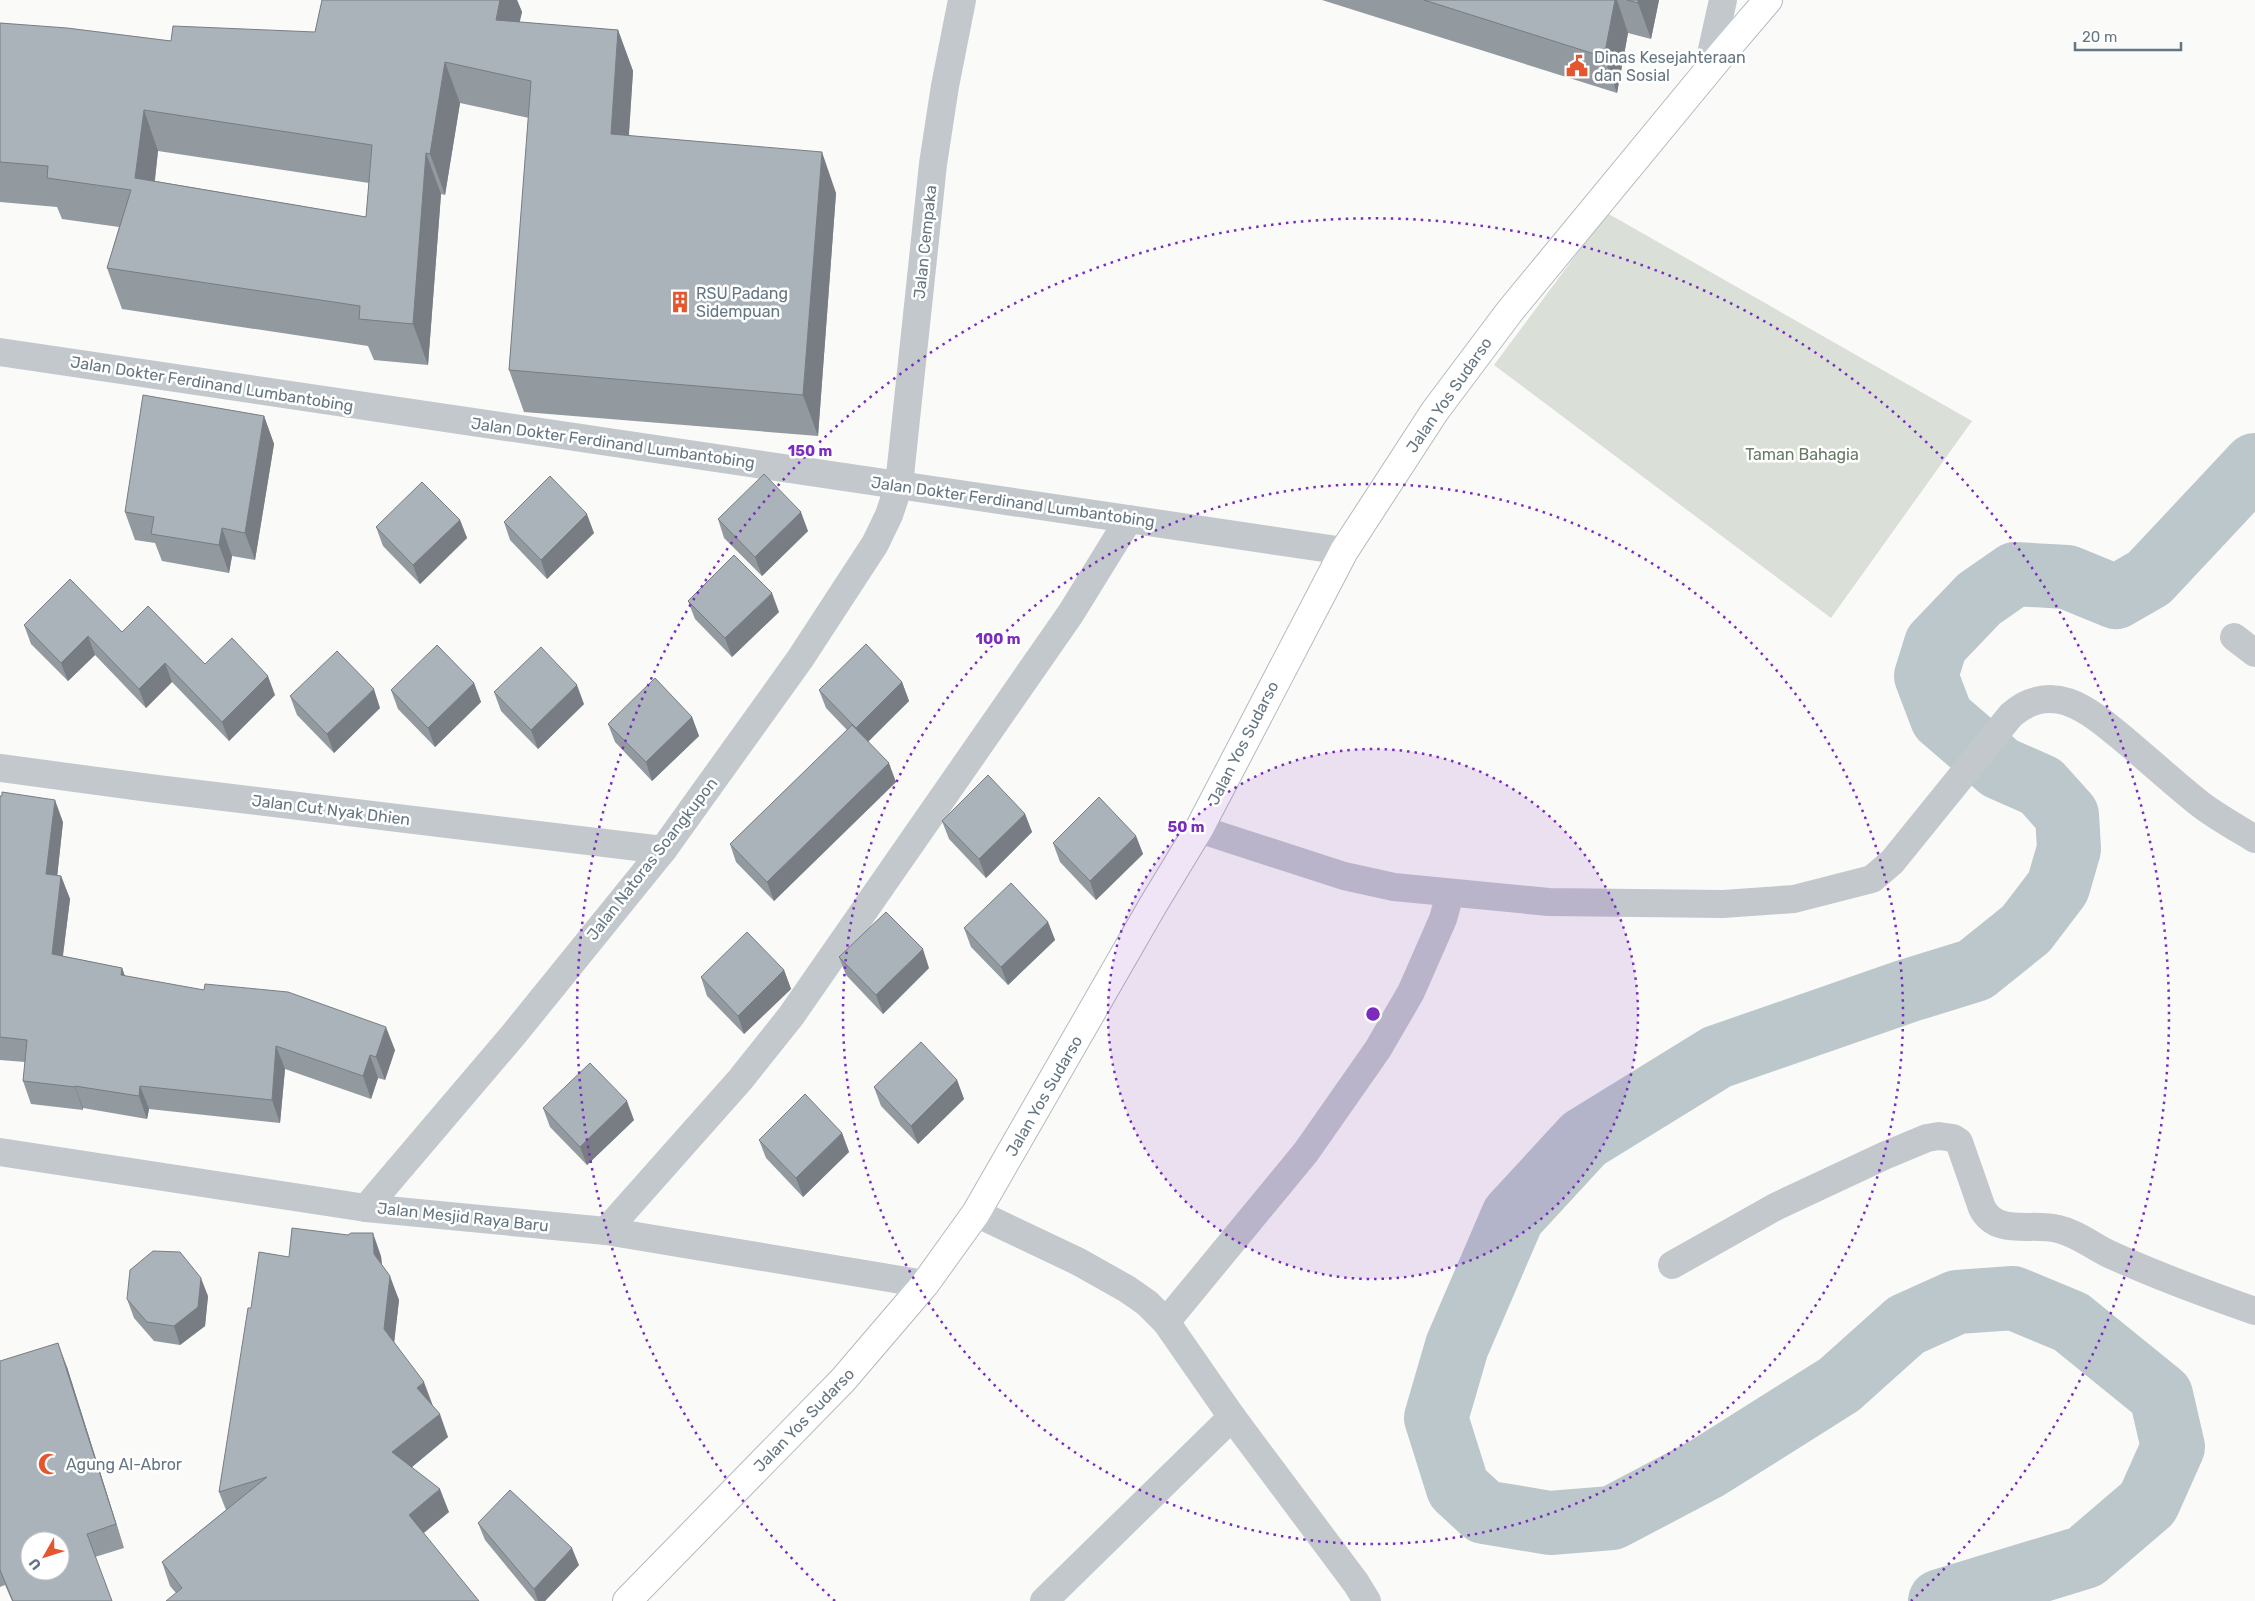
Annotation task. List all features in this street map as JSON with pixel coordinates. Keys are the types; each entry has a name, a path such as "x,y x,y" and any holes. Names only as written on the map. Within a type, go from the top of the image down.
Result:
{"street":[{"name":"Jalan Cempaka","path":"899,485 933,164 945,86 962,0"},
{"path":"1707,72 1723,0"},
{"name":"Jalan Yos Sudarso","path":"627,1601 844,1380 925,1284 976,1213 1199,829 1344,551 1435,411 1510,311 1768,0"},
{"name":"Jalan Dokter Ferdinand Lumbantobing","path":"0,352 1344,551"},
{"name":"Jalan Natoras Soangkupon","path":"366,1208 514,1034 663,850 800,659 875,544 889,515 899,485"},
{"path":"606,1231 740,1080 791,1016 1071,613 1129,519"},
{"path":"1199,829 1344,876 1394,887 1450,894 1549,902 1625,904 1722,904 1794,899 1872,879 1881,872 1892,862 2005,721 2018,708 2035,701 2048,699 2066,701 2079,706 2104,723 2202,805 2255,839"},
{"name":"Jalan Cut Nyak Dhien","path":"0,768 166,791 663,850"},
{"path":"1166,1322 1306,1152 1378,1048 1411,992 1443,919 1450,894"},
{"path":"1672,1265 1777,1206 1886,1155 1927,1138 1939,1136 1953,1138 1962,1147 1982,1208 1986,1215 1997,1224 2058,1228 2082,1238 2108,1254 2200,1292 2255,1311"},
{"name":"Jalan Mesjid Raya Baru","path":"0,1152 366,1208 606,1231 925,1284"},
{"path":"976,1213 1079,1262 1128,1289 1147,1303 1166,1322 1232,1417 1356,1583 1367,1601"},
{"path":"1044,1601 1232,1417"}],"green space":[{"name":"Taman Bahagia","path":"1607,213 1972,421 1831,618 1494,365"}],"building":[{"path":"322,0 500,0 496,20 618,30 611,134 822,152 803,395 509,370 531,81 445,62 430,154 426,153 413,324 359,319 360,306 107,268 131,190 47,178 48,166 0,162 0,23 67,28 171,41 173,26 315,32","holes":["144,110 372,145 366,217 135,178"]},
{"path":"1424,0 1615,0 1604,57"},
{"path":"1627,0 1638,0 1638,3"},
{"path":"143,395 264,416 245,533 222,528 219,545 151,534 154,517 125,512"},
{"path":"764,474 801,512 755,557 718,519"},
{"path":"550,476 587,514 541,560 504,522"},
{"path":"422,482 460,520 413,565 376,527"},
{"path":"734,555 772,593 725,638 688,601"},
{"path":"70,579 122,632 148,606 205,664 232,638 268,676 222,722 165,663 139,689 88,636 61,663 24,625"},
{"path":"866,644 902,682 856,728 819,690"},
{"path":"437,645 474,683 428,728 391,690"},
{"path":"541,647 577,685 531,730 494,692"},
{"path":"337,651 374,689 327,734 290,696"},
{"path":"655,678 692,717 646,762 608,724"},
{"path":"852,725 889,763 767,882 730,844"},
{"path":"988,775 1025,814 979,859 942,821"},
{"path":"2,792 55,800 46,874 61,876 52,954 122,968 121,975 204,990 205,984 288,992 386,1027 376,1057 370,1055 363,1076 276,1046 272,1100 140,1086 139,1096 75,1086 23,1081 27,1040 0,1037 0,796 2,796"},
{"path":"1099,797 1136,836 1090,881 1053,843"},
{"path":"1011,883 1048,922 1001,967 964,928"},
{"path":"886,912 923,949 876,995 839,957"},
{"path":"747,932 784,970 738,1016 701,977"},
{"path":"921,1042 957,1080 911,1126 874,1087"},
{"path":"590,1063 627,1101 580,1147 543,1108"},
{"path":"805,1094 842,1133 796,1178 759,1140"},
{"path":"292,1228 348,1235 351,1233 373,1233 374,1254 390,1276 384,1329 424,1382 417,1388 440,1414 392,1452 440,1489 409,1515 479,1601 166,1601 182,1588 162,1562 267,1477 219,1492 248,1308 251,1308 259,1252 289,1257"},
{"path":"153,1251 180,1252 201,1278 198,1307 174,1326 147,1322 127,1299 130,1270"},
{"name":"Agung Al-Abror","path":"58,1343 116,1524 87,1534 112,1601 13,1601 0,1570 0,1361"},
{"path":"510,1490 572,1548 534,1589 478,1523"}],"waterway":[{"path":"1940,1601 2085,1557 2148,1503 2173,1447 2161,1395 2071,1322 2013,1298 1957,1302 1906,1325 1839,1385 1707,1468 1612,1518 1550,1523 1484,1512 1458,1488 1436,1418 1457,1346 1513,1216 1584,1139 1717,1057 1907,991 1975,970 2026,929 2058,887 2069,849 2067,815 2041,786 2000,768 1942,718 1926,676 1936,644 1979,599 2015,574 2067,577 2116,597 2149,578 2255,465"}],"place":[{"name":"Dinas Kesejahteraan dan Sosial","path":"1577,66"},
{"name":"RSU Padang Sidempuan","path":"680,302"},
{"name":"Agung Al-Abror","path":"49,1464"}]}
